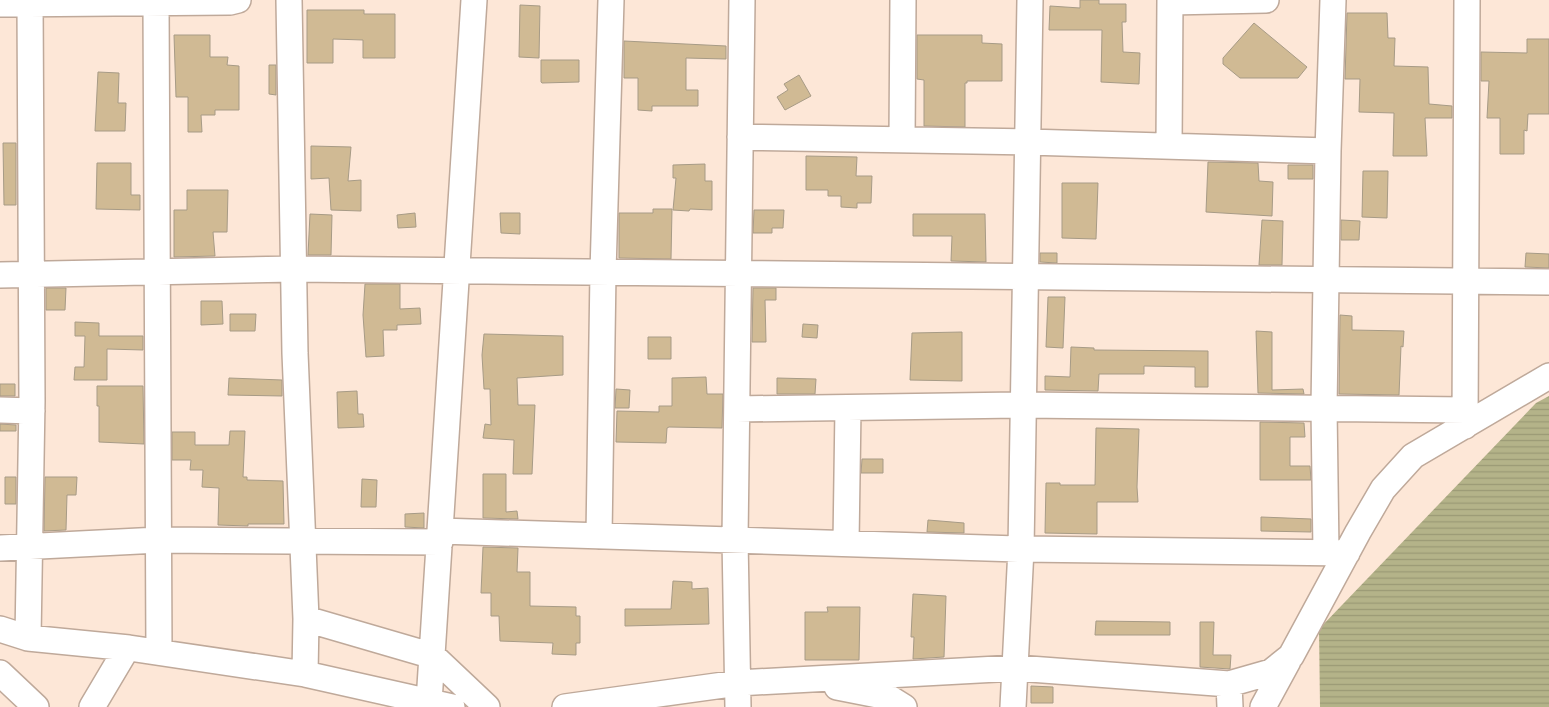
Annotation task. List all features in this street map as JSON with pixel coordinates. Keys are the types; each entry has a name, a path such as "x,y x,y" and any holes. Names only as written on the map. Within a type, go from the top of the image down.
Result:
{"street":[{"path":"0,4 30,2 230,2 238,0"},
{"path":"289,0 295,353 306,619 305,674"},
{"path":"0,629 28,638 159,652 305,674 441,705 432,656 474,0"},
{"path":"599,536 603,272 611,0"},
{"path":"738,695 734,539 742,0"},
{"path":"902,140 903,0"},
{"path":"1014,707 1021,549 1030,0"},
{"path":"1169,146 1170,1 1266,0"},
{"path":"1333,0 1328,151 1324,408 1336,552"},
{"path":"1465,418 1467,0"},
{"path":"28,638 32,411 30,2"},
{"path":"156,2 159,652"},
{"path":"740,137 1028,142 1328,151"},
{"path":"0,276 294,269 1549,282"},
{"path":"1263,707 1291,656 1336,552 1383,490 1413,456 1465,418 1549,376"},
{"path":"737,410 1024,405 1324,408 1465,418"},
{"path":"846,543 848,408"},
{"path":"0,410 32,411"},
{"path":"0,548 159,540 599,536 1021,549 1336,552"},
{"path":"306,619 432,656 487,707"},
{"path":"92,707 127,648"},
{"path":"565,707 651,694 738,695 802,680 1016,668 1230,695 1272,672 1291,656"},
{"path":"0,673 36,707"},
{"path":"802,680 888,697 904,707"},
{"path":"651,694 677,707"}],"shaded area":[{"path":"1549,396 1549,707 1320,707 1319,629 1536,403"}],"building":[{"path":"1080,0 1099,0 1099,4 1126,4 1126,22 1122,22 1123,52 1140,53 1139,84 1101,82 1102,30 1049,30 1050,6 1080,8"},
{"path":"520,5 540,6 539,58 519,57"},
{"path":"307,10 364,10 364,14 395,14 395,58 363,58 363,40 333,39 333,63 307,63"},
{"path":"1347,13 1387,13 1388,38 1395,38 1394,66 1428,67 1429,104 1452,106 1452,118 1425,118 1427,156 1393,156 1394,113 1359,112 1360,79 1345,79"},
{"path":"1254,23 1307,67 1298,78 1240,78 1223,64 1223,58"},
{"path":"174,35 210,35 210,57 228,57 227,65 239,66 239,110 215,110 215,115 201,115 202,132 188,132 188,97 176,97"},
{"path":"917,35 982,35 982,43 1002,44 1002,81 967,81 965,83 965,127 924,126 924,80 917,79"},
{"path":"1527,39 1549,39 1549,114 1528,114 1527,131 1524,130 1524,154 1500,154 1500,118 1487,118 1489,81 1481,81 1481,52 1527,53"},
{"path":"624,41 726,46 726,59 686,58 686,90 698,90 698,106 652,106 652,111 638,110 638,78 624,78"},
{"path":"541,60 579,60 579,82 542,83"},
{"path":"269,65 276,65 276,95 269,94"},
{"path":"98,72 119,73 118,103 126,103 125,131 95,131"},
{"path":"799,75 811,96 785,110 777,97 788,90 784,84"},
{"path":"3,143 16,143 16,205 4,205"},
{"path":"311,146 351,147 348,181 361,180 361,211 331,210 329,178 311,179"},
{"path":"806,156 857,157 856,176 872,176 871,203 857,203 857,208 841,207 841,196 828,196 828,190 806,190"},
{"path":"1208,162 1258,163 1259,181 1273,182 1272,216 1206,212"},
{"path":"97,163 131,163 131,195 140,195 140,210 96,209"},
{"path":"705,164 705,181 712,181 712,210 673,210 676,178 673,178 673,165"},
{"path":"1288,165 1313,165 1313,179 1288,179"},
{"path":"1363,171 1388,171 1387,218 1362,217"},
{"path":"1062,183 1098,183 1096,239 1062,238"},
{"path":"187,190 228,190 227,232 213,232 215,256 174,257 174,210 187,210"},
{"path":"653,209 672,209 671,259 619,258 619,213 653,213"},
{"path":"754,210 784,210 783,228 772,228 772,233 753,233"},
{"path":"415,213 416,227 398,228 397,215"},
{"path":"500,213 520,213 520,234 501,233"},
{"path":"310,214 332,215 331,255 308,255"},
{"path":"913,214 985,214 986,262 951,261 952,236 913,236"},
{"path":"1262,220 1283,221 1282,265 1259,265"},
{"path":"1341,220 1360,221 1359,240 1341,240"},
{"path":"1040,253 1057,253 1057,263 1040,262"},
{"path":"1526,253 1549,254 1549,268 1525,267"},
{"path":"365,284 400,284 400,309 420,308 421,324 397,325 397,330 383,330 384,356 366,357 363,315"},
{"path":"46,288 66,288 65,310 46,310"},
{"path":"753,288 776,288 776,300 765,300 766,342 752,342"},
{"path":"1048,297 1065,297 1063,348 1046,347"},
{"path":"201,301 222,301 223,324 201,325"},
{"path":"230,314 256,314 255,331 230,331"},
{"path":"1340,315 1352,316 1352,330 1404,331 1403,347 1401,346 1399,395 1339,394"},
{"path":"75,322 99,323 99,336 143,336 143,350 107,349 107,380 74,380 75,367 84,367 85,336 75,336"},
{"path":"803,324 818,325 817,338 802,337"},
{"path":"1256,331 1272,332 1272,390 1303,389 1304,394 1258,393"},
{"path":"962,332 962,381 910,380 912,333"},
{"path":"484,334 563,336 563,375 517,378 518,405 535,405 532,474 513,474 514,440 483,438 485,424 491,425 490,389 484,389 482,355"},
{"path":"648,337 671,337 671,359 648,359"},
{"path":"1071,347 1094,348 1094,350 1208,351 1208,387 1195,387 1195,367 1144,366 1144,374 1099,374 1098,391 1045,390 1045,376 1070,377"},
{"path":"706,377 707,394 723,394 722,428 669,427 667,428 666,443 616,442 617,411 659,412 659,406 672,406 672,378"},
{"path":"229,378 282,380 282,396 228,395"},
{"path":"777,378 816,379 815,394 777,394"},
{"path":"0,384 15,384 15,396 0,396"},
{"path":"97,386 143,386 144,444 99,442"},
{"path":"616,389 630,390 629,408 615,408"},
{"path":"357,391 358,414 363,414 364,427 338,428 337,392"},
{"path":"1260,422 1304,423 1305,437 1290,437 1290,466 1310,466 1311,480 1260,480"},
{"path":"0,424 16,425 16,431 0,431"},
{"path":"1096,428 1139,429 1138,502 1097,502 1097,534 1045,533 1046,483 1095,485"},
{"path":"230,431 245,431 243,477 247,477 247,480 283,481 284,524 218,525 219,488 202,487 203,470 190,470 191,460 172,460 172,432 195,432 195,445 229,445"},
{"path":"862,459 883,459 883,473 861,473"},
{"path":"483,474 506,474 506,512 517,511 518,519 483,518"},
{"path":"5,477 16,477 16,504 5,504"},
{"path":"45,477 77,477 76,495 67,495 66,530 44,531"},
{"path":"362,479 377,480 376,507 361,507"},
{"path":"424,513 424,528 405,527 405,514"},
{"path":"1261,517 1311,519 1311,532 1261,531"},
{"path":"928,520 964,523 964,533 927,532"},
{"path":"483,547 518,548 517,572 530,572 530,606 576,607 576,616 580,616 580,643 576,643 576,655 552,654 553,643 500,641 499,616 491,616 491,593 481,593"},
{"path":"673,581 692,582 692,589 708,588 709,624 625,626 625,609 671,609"},
{"path":"913,594 946,596 944,657 913,659 914,637 911,637"},
{"path":"827,607 860,607 859,660 805,660 805,612 828,612"},
{"path":"1096,621 1170,622 1170,635 1095,635"},
{"path":"1200,622 1214,622 1213,655 1231,655 1230,669 1200,667"},
{"path":"1031,686 1053,687 1053,703 1031,703"}]}
